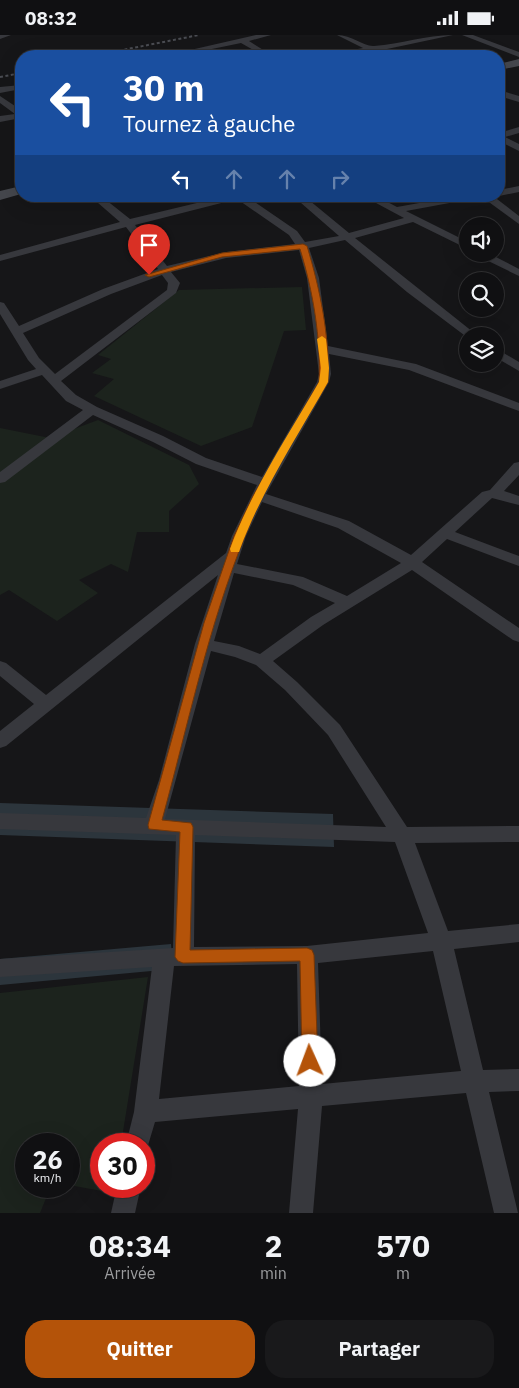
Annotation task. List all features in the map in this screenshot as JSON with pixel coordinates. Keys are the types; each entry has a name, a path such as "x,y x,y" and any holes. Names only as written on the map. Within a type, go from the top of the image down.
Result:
{"main road":[{"path":"505,66 519,62"},
{"path":"0,195 15,191"}],"street":[{"path":"0,36 6,35"},
{"path":"196,50 267,35"},
{"path":"341,35 372,49"},
{"path":"366,50 449,35"},
{"path":"466,35 519,55"},
{"path":"350,39 364,37"},
{"path":"242,40 259,50"},
{"path":"0,91 15,88"},
{"path":"505,95 519,99"},
{"path":"0,99 15,110"},
{"path":"0,119 15,116"},
{"path":"505,135 519,130"},
{"path":"505,140 519,148"},
{"path":"505,192 519,189"},
{"path":"53,381 172,291 174,283 128,223 102,202"},
{"path":"0,258 204,202"},
{"path":"154,825 203,644 246,519 323,382 325,374 312,278 303,246 293,233 248,202"},
{"path":"305,202 346,237 461,327"},
{"path":"380,202 459,242"},
{"path":"396,210 442,202"},
{"path":"494,202 519,221"},
{"path":"17,331 87,299 164,270 222,255 303,246 346,237 413,219"},
{"path":"498,262 519,273"},
{"path":"0,305 43,371 71,397 92,410 158,439 262,490 356,530 412,563 519,636"},
{"path":"323,349 412,367 519,407"},
{"path":"504,358 519,367"},
{"path":"0,385 43,371"},
{"path":"0,479 92,410"},
{"path":"495,493 519,466"},
{"path":"262,661 348,602 412,563 487,495 495,493 519,501"},
{"path":"445,533 519,561"},
{"path":"232,561 297,581 348,602"},
{"path":"0,741 232,561"},
{"path":"203,644 239,652 262,661 291,686 334,730 402,835 441,940 506,1213"},
{"path":"0,667 47,705"},
{"path":"0,821 402,835 519,834"},
{"path":"141,1133 174,957 186,827"},
{"path":"0,968 174,957 307,955 519,933"},
{"path":"302,1213 311,1096 307,955"},
{"path":"146,1112 474,1081 519,1080"},
{"path":"123,1213 126,1198"}],"shaded area":[{"path":"302,287 306,330 284,331 252,427 201,446 94,396 114,379 92,373 111,359 98,355 179,290"},
{"path":"98,420 189,465 199,484 169,511 169,532 137,532 128,572 111,564 79,580 98,593 57,621 9,590 0,595 0,428 50,438"},
{"path":"0,803 333,814 334,847 0,835"},
{"path":"171,944 173,969 0,985 0,959"},
{"path":"148,977 123,1133 90,1133 90,1189 80,1187 80,1133 15,1133 15,1198 46,1198 40,1213 0,1213 0,993"}],"railway":[{"path":"123,50 199,35"},
{"path":"0,77 15,74"}],"slow traffic":[{"path":"235,549 246,519 258,496 323,382 325,368 322,339"}],"route":[{"path":"149,275 222,255 303,246 312,278 324,361 325,374 323,382 258,496 239,536 203,644 190,699 154,825 186,827 183,957 307,955 310,1061"}]}
